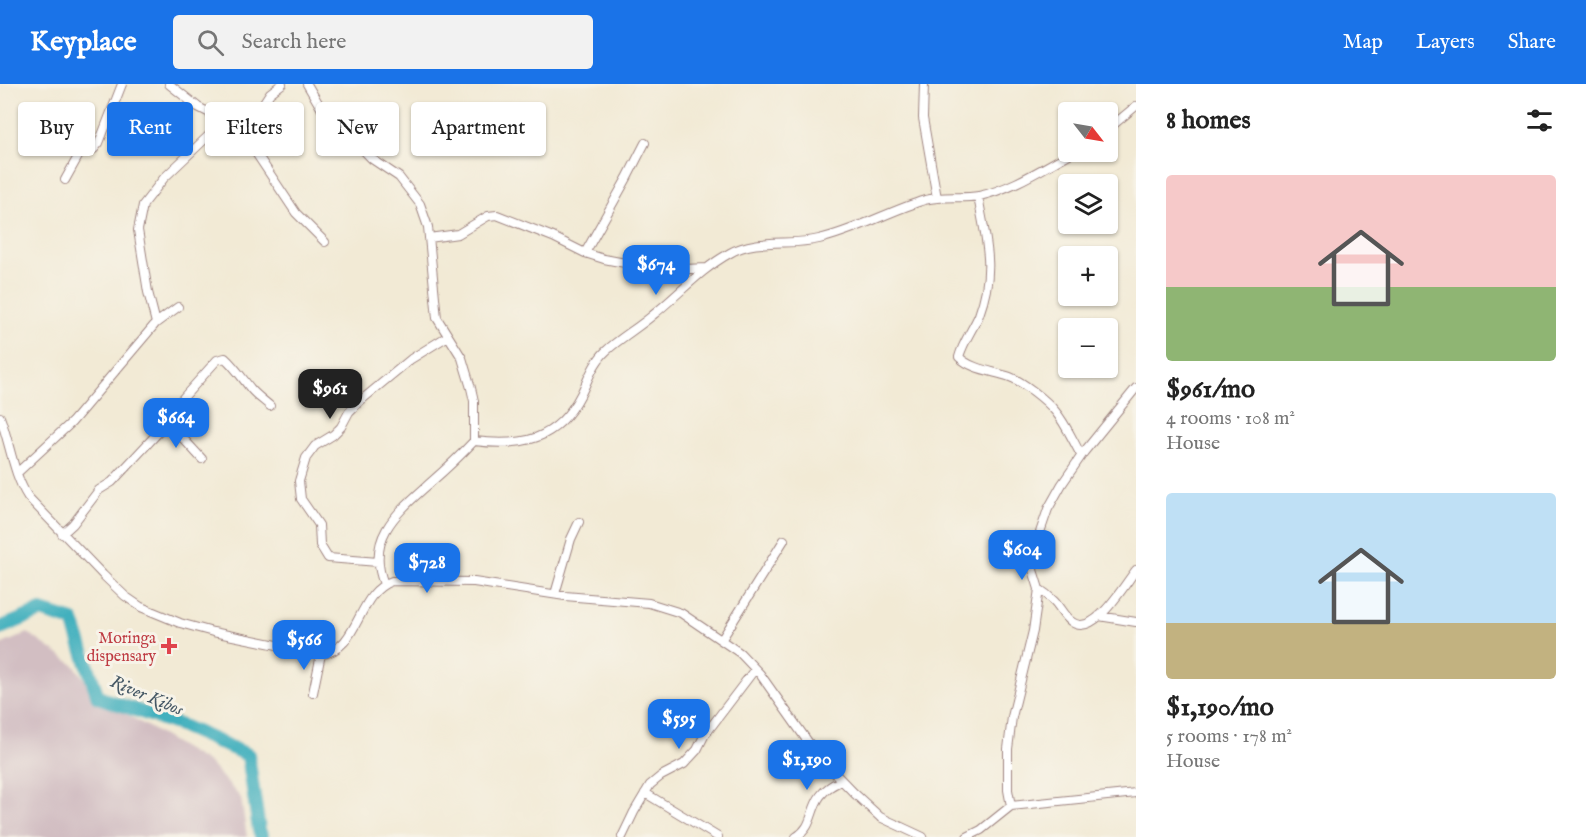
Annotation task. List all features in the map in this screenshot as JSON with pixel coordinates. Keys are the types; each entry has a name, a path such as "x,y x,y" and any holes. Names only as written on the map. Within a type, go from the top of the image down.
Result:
{"street":[{"path":"65,180 80,153 94,149 99,143 122,84"},
{"path":"169,84 205,110"},
{"path":"264,102 270,93 282,84"},
{"path":"308,84 324,113 372,159 399,177 414,194 425,215 432,258 435,308 440,324 462,358 474,400 474,441 394,516 380,544 378,562 384,584"},
{"path":"924,84 923,118 937,198"},
{"path":"1118,121 1136,106"},
{"path":"156,323 148,292 138,230 143,205 164,178 205,139"},
{"path":"585,253 645,143"},
{"path":"258,156 296,213 325,242"},
{"path":"474,441 505,444 527,442 546,432 565,418 575,406 606,351 650,318 707,268 730,253 744,247 800,243 821,239 910,205 937,198 978,196 1008,186 1058,160"},
{"path":"978,196 990,269 987,288 978,315 959,357 981,369 1010,377 1054,409 1082,455"},
{"path":"429,238 458,234 488,216 497,215 553,237 585,253 625,263 684,269 707,268"},
{"path":"17,473 72,422 156,323 178,308"},
{"path":"378,562 328,558 320,545 319,525 301,499 299,481 302,470 311,451 333,435 354,406 411,359 448,336"},
{"path":"202,459 166,417 217,360 222,358 227,360 240,372 249,387 270,406"},
{"path":"1011,806 1008,790 1010,735 1033,631 1039,589 1033,570 1035,547 1052,501 1082,455 1136,388"},
{"path":"0,417 17,473 28,497 125,596 157,615 213,632 321,654 330,653 343,644 370,599 384,584 403,580 474,582 555,594 659,605 681,613 740,653 755,669 818,756 841,781 880,817 923,837"},
{"path":"62,534 73,524 99,490 112,482 168,422"},
{"path":"555,594 570,539 579,522"},
{"path":"722,639 784,540"},
{"path":"1039,589 1054,601 1074,624 1086,626 1092,624 1116,598 1136,570"},
{"path":"1099,616 1136,622"},
{"path":"313,693 321,654"},
{"path":"622,837 645,793 661,776 684,764 697,750 704,736 755,669"},
{"path":"796,837 807,825 819,796 824,790 841,781"},
{"path":"645,793 718,837"},
{"path":"967,837 981,830 1011,806 1136,793"}],"shaded area":[{"path":"28,633 74,665 98,697 210,764 241,798 247,837 0,837 0,645"}],"waterway":[{"name":"River Kibos","path":"0,628 41,611 73,621 98,697 182,726 248,755 262,837"}],"place":[{"name":"Moringa dispensary","path":"169,646"}]}
